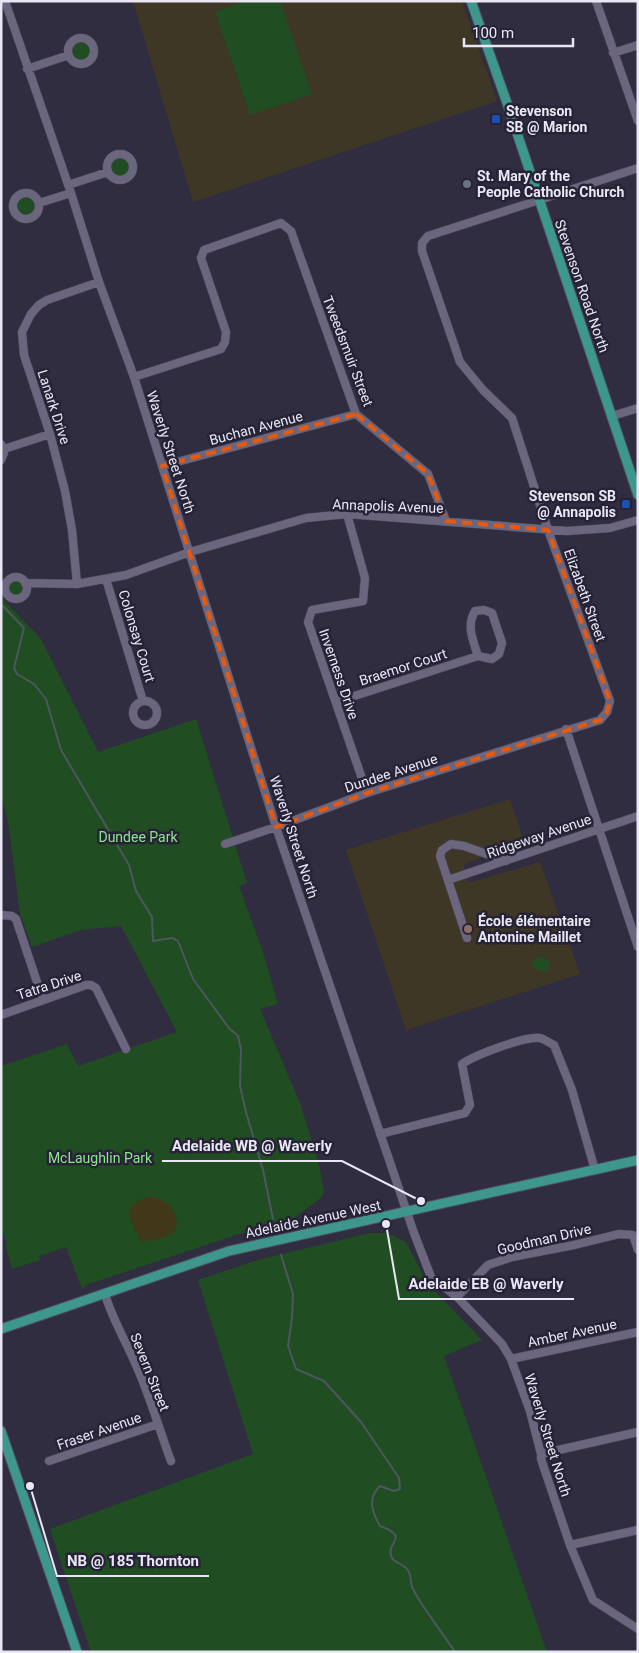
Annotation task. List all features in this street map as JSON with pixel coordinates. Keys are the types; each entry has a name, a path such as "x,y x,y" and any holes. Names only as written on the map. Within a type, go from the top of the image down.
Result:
{"main road":[{"name":"Stevenson Road North","path":"471,1 638,495"},
{"name":"Adelaide Avenue West","path":"1,1329 229,1251 638,1160"},
{"path":"1,1431 77,1652"}],"street":[{"name":"Waverly Street North","path":"5,1 71,193 98,282 134,376 276,827 380,1134 431,1277 457,1296 502,1344 511,1359 530,1411 541,1454 540,1459 570,1545 593,1600 638,1629"},
{"path":"596,1 638,121"},
{"path":"613,53 638,45"},
{"path":"27,69 69,55"},
{"path":"538,200 638,168"},
{"path":"68,185 108,172"},
{"path":"39,203 71,193"},
{"name":"Elizabeth Street","path":"538,200 428,236 422,243 422,252 460,362 483,390 512,418 548,530 610,701 606,712 600,720 566,729"},
{"name":"Tweedsmuir Street","path":"134,376 221,349 226,342 226,332 201,258 204,250 281,223 291,231 356,414 428,474 446,520"},
{"name":"Lanark Drive","path":"76,584 72,530 65,491 50,434 24,355 22,332 31,314 39,305 47,300 98,282"},
{"path":"612,416 638,408"},
{"name":"Buchan Avenue","path":"162,466 356,414"},
{"path":"1,460 4,453 3,446 50,434"},
{"name":"Annapolis Avenue","path":"25,583 76,584 106,579 306,518 347,514 446,520 548,530 610,528 638,520"},
{"name":"Inverness Drive","path":"347,514 365,578 363,602 312,610 308,622 367,793"},
{"name":"Colonsay Court","path":"106,579 143,701"},
{"name":"Braemor Court","path":"336,702 478,656 492,659 499,654 502,643 492,613 484,610 475,611 470,619 470,631 478,656"},
{"path":"566,729 638,947"},
{"name":"Dundee Avenue","path":"225,844 367,793 566,729"},
{"name":"Ridgeway Avenue","path":"448,880 638,816"},
{"path":"467,938 440,856 442,850 452,844 464,846 506,861"},
{"path":"1,915 12,916 16,919 43,1000"},
{"name":"Tatra Drive","path":"1,1015 86,985 94,986 126,1049"},
{"path":"380,1134 465,1113 470,1105 462,1064 472,1057 516,1042 540,1038 554,1045 572,1090 596,1170"},
{"name":"Goodman Drive","path":"457,1296 488,1265 512,1257 619,1234 633,1235 638,1250"},
{"name":"Severn Street","path":"105,1294 109,1309 136,1365 171,1461"},
{"name":"Amber Avenue","path":"511,1359 638,1332"},
{"name":"Fraser Avenue","path":"49,1461 158,1424"},
{"path":"541,1454 638,1432"},
{"path":"570,1545 638,1530"}],"highlighted area":[{"path":"356,414 428,474 446,521 548,530 610,701 607,712 600,720 367,793 276,827 162,466"}],"shaded area":[{"path":"133,1 462,1 497,101 193,202"},
{"name":"École élémentaire Antonine Maillet","path":"510,799 524,842 463,864 469,883 540,862 580,974 406,1030 346,850"}],"green space":[{"path":"245,1 280,1 312,94 250,115 215,12"},
{"path":"77,42 85,42 90,47 88,58 77,60 72,55 72,47"},
{"path":"116,158 124,158 129,163 127,174 116,176 111,171 111,163"},
{"path":"22,197 30,197 35,202 33,213 22,215 17,210 17,202"},
{"path":"13,581 19,581 23,588 19,595 13,595 9,591 9,585"},
{"path":"1,597 41,639 98,752 196,719 247,883 239,886 263,952 278,1004 260,1009 300,1103 319,1164 324,1191 321,1198 291,1220 239,1234 86,1285 82,1289 66,1247 39,1256 40,1260 12,1269 1,1227 1,1066 67,1044 78,1066 177,1032 121,926 81,930 32,947 20,914 8,821 1,795"},
{"path":"542,957 550,961 549,969 541,972 531,965 533,960"},
{"path":"370,1233 387,1233 406,1242 427,1283 482,1340 444,1356 547,1652 91,1652 50,1529 253,1454 198,1280 261,1259"}],"sand":[{"path":"151,1197 158,1198 169,1205 176,1215 176,1228 173,1234 152,1241 151,1239 142,1242 137,1231 135,1232 129,1212 138,1201"}],"waterway":[{"path":"1,604 24,628 14,668 17,674 34,684 46,699 61,750 129,865 136,891 152,917 153,941 172,938 178,941 193,979 229,1028 238,1036 241,1049 240,1086 263,1170 273,1219"},
{"path":"281,1255 293,1294 288,1346 296,1369 324,1381 361,1422 399,1478 400,1489 394,1491 380,1486 373,1495 373,1510 380,1526 389,1530 396,1537 390,1553 392,1558 409,1571 416,1596 455,1652"}],"place":[{"name":"Stevenson SB @ Marion","path":"496,119"},
{"name":"St. Mary of the People Catholic Church","path":"467,184"},
{"name":"Stevenson SB @ Annapolis","path":"626,504"},
{"name":"École élémentaire Antonine Maillet","path":"468,929"},
{"name":"Adelaide WB @ Waverly","path":"421,1201"},
{"name":"Adelaide EB @ Waverly","path":"386,1224"},
{"name":"NB @ 185 Thornton","path":"30,1486"}],"park label":[{"name":"Dundee Park","path":"138,837"},
{"name":"McLaughlin Park","path":"100,1158"}]}
